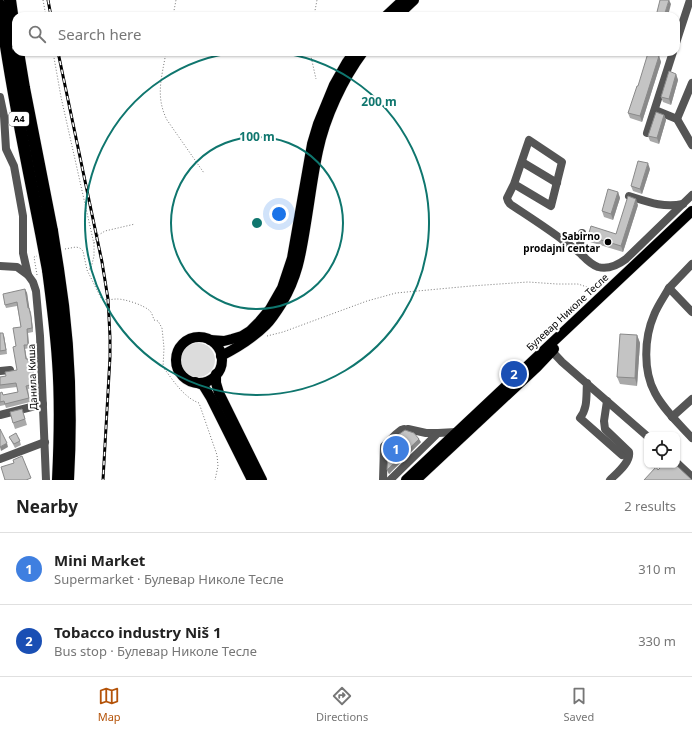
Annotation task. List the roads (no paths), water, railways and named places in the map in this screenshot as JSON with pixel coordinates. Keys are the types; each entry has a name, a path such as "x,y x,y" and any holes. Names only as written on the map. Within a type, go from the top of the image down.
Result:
{"highway":[{"path":"10,0 12,14"},
{"name":"A4","path":"0,5 16,104 47,232"},
{"name":"A4","path":"19,56 53,269 65,321 70,432 68,480"},
{"name":"A4","path":"53,269 59,383 60,428 58,480"}],"main road":[{"path":"390,12 403,0"},
{"path":"401,12 414,0"},
{"path":"252,480 203,385 186,379 179,372 176,362 177,352 182,344 191,338 201,337 210,340 224,341 242,336 259,322 270,309 282,288 292,258 312,144 318,124 334,85 351,56"},
{"path":"221,356 241,345 267,325 289,291 296,274 301,255 318,150 324,130 332,107 347,78 361,56"},
{"name":"Булевар Николе Тесле","path":"416,480 537,367 550,349 601,296 692,211"},
{"name":"Булевар Николе Тесле","path":"406,480 456,432 692,220"},
{"path":"195,382 207,381 220,369 221,356 218,347 210,340"},
{"path":"216,374 216,383 219,393 262,480"}],"street":[{"path":"680,31 690,0"},
{"path":"647,133 672,56"},
{"path":"677,119 692,83"},
{"path":"0,97 4,116 6,149 14,166 23,216 23,253 28,275"},
{"path":"654,110 677,119 692,145"},
{"path":"514,184 551,206 562,162 529,140 514,184 508,194 508,201 510,204 562,239 592,264 604,268 619,264 626,259 692,195"},
{"path":"522,162 557,183"},
{"path":"628,196 668,206 684,204"},
{"path":"582,233 580,249 582,255"},
{"path":"692,264 669,288 653,316 648,338 646,362 649,380 654,392 672,417 692,438"},
{"path":"0,266 17,267 28,275"},
{"name":"Данила Киша","path":"28,275 33,282 36,291 40,336 46,480"},
{"path":"669,288 692,312"},
{"path":"550,349 562,362 644,433"},
{"path":"0,371 10,370"},
{"path":"587,383 586,407 584,414 580,418 622,455"},
{"path":"672,417 692,399"},
{"path":"607,401 604,428 630,453 630,456 626,462 610,480"},
{"path":"0,415 43,404"},
{"path":"383,480 384,446 400,430 438,433 456,432"},
{"path":"390,480 438,433"},
{"path":"0,459 44,442"},
{"path":"680,466 692,477"}],"railway":[{"path":"48,0 50,12"},
{"path":"59,56 102,262 108,299 110,357 103,480"}],"place":[{"name":"Sabirno prodajni centar","path":"608,242"},
{"name":"Tobacco industry Niš 1","path":"514,374"},
{"name":"Mini Market","path":"396,449"}]}
